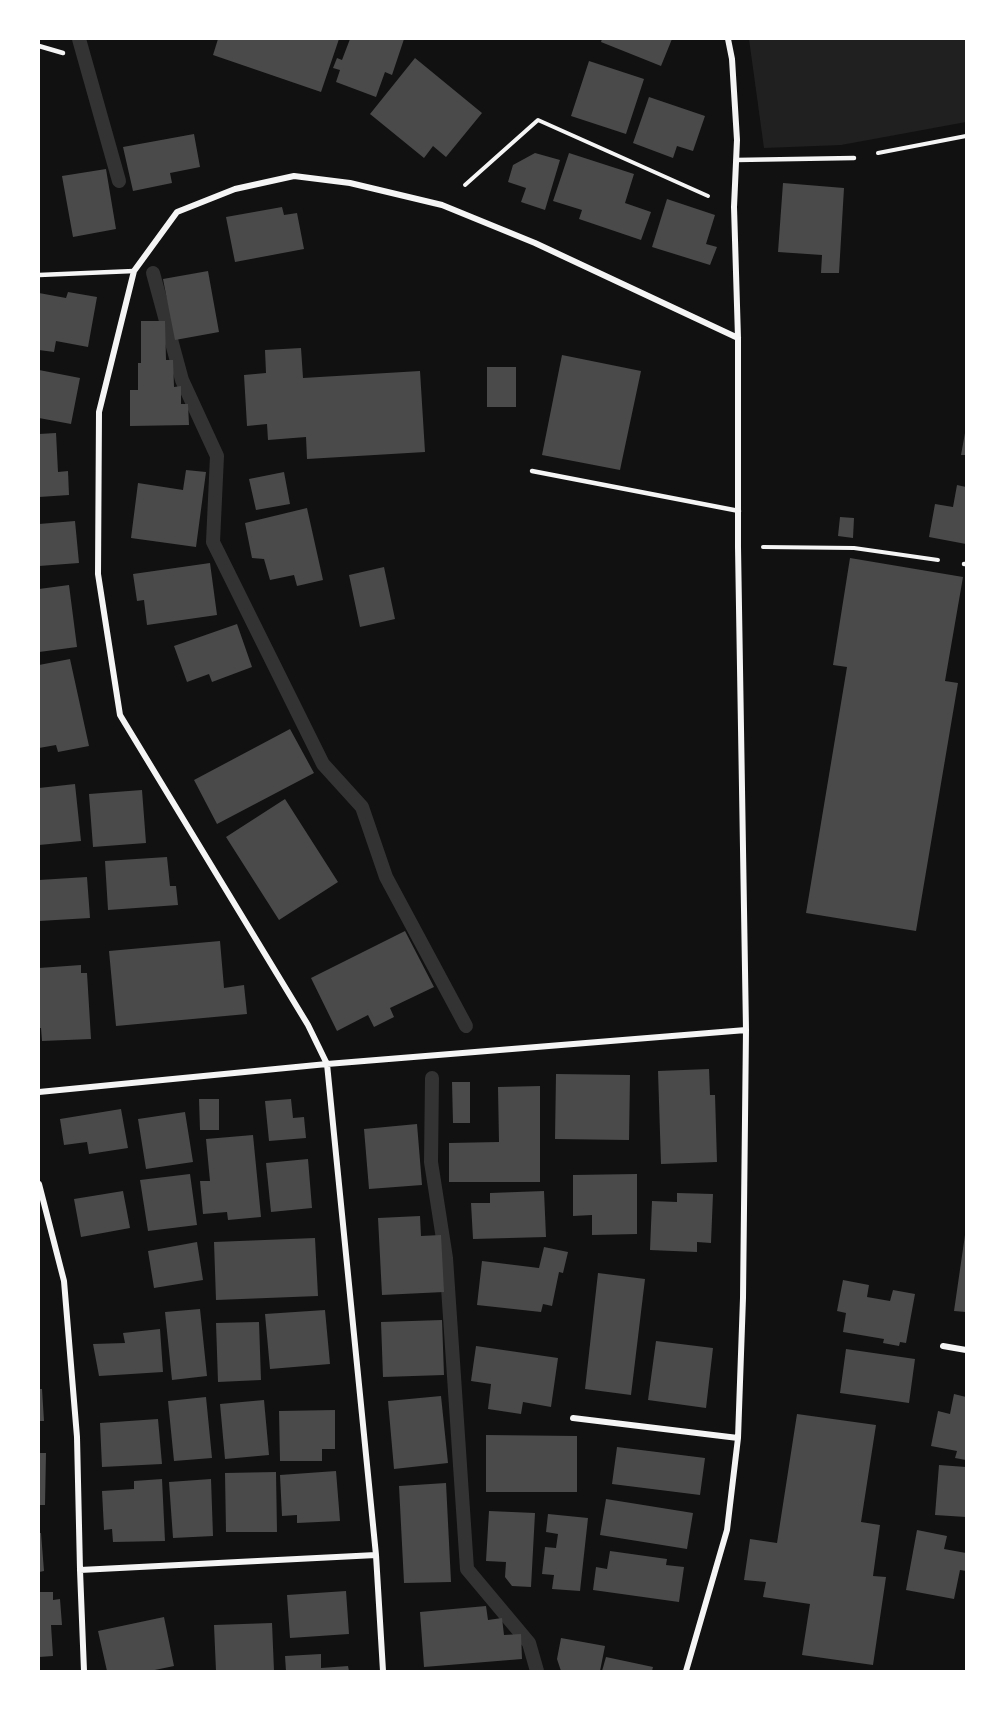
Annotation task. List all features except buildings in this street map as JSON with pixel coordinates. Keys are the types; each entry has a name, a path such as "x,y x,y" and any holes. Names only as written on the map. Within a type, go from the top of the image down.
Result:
{"street":[{"path":"686,1671 727,1530 738,1438 743,1298 746,1030 738,338 734,207 737,140 732,59 728,39"},
{"path":"382,1671 376,1555 327,1064 308,1025 120,715 98,574 99,412 134,271 177,212 235,189 294,176 350,183 442,205 535,243 738,338"},
{"path":"39,1092 327,1064 746,1030"},
{"path":"39,1184 63,1281 77,1437 84,1671"},
{"path":"943,1346 966,1350"},
{"path":"573,1418 738,1438"},
{"path":"80,1570 376,1555"}],"lane":[{"path":"39,46 63,53"},
{"path":"736,160 854,158"},
{"path":"39,275 134,271"},
{"path":"532,471 739,511"}],"path":[{"path":"442,205 538,120 734,207"},
{"path":"854,158 966,136"},
{"path":"761,547 854,548 965,564"}],"shaded area":[{"path":"749,39 966,39 966,122 841,145 764,148"}],"waterway":[{"path":"79,39 119,181"},
{"path":"153,273 182,380 217,456 213,542 323,764 362,807 386,877 466,1026"},
{"path":"432,1078 431,1162 446,1258 467,1569 529,1643 537,1671"}]}
